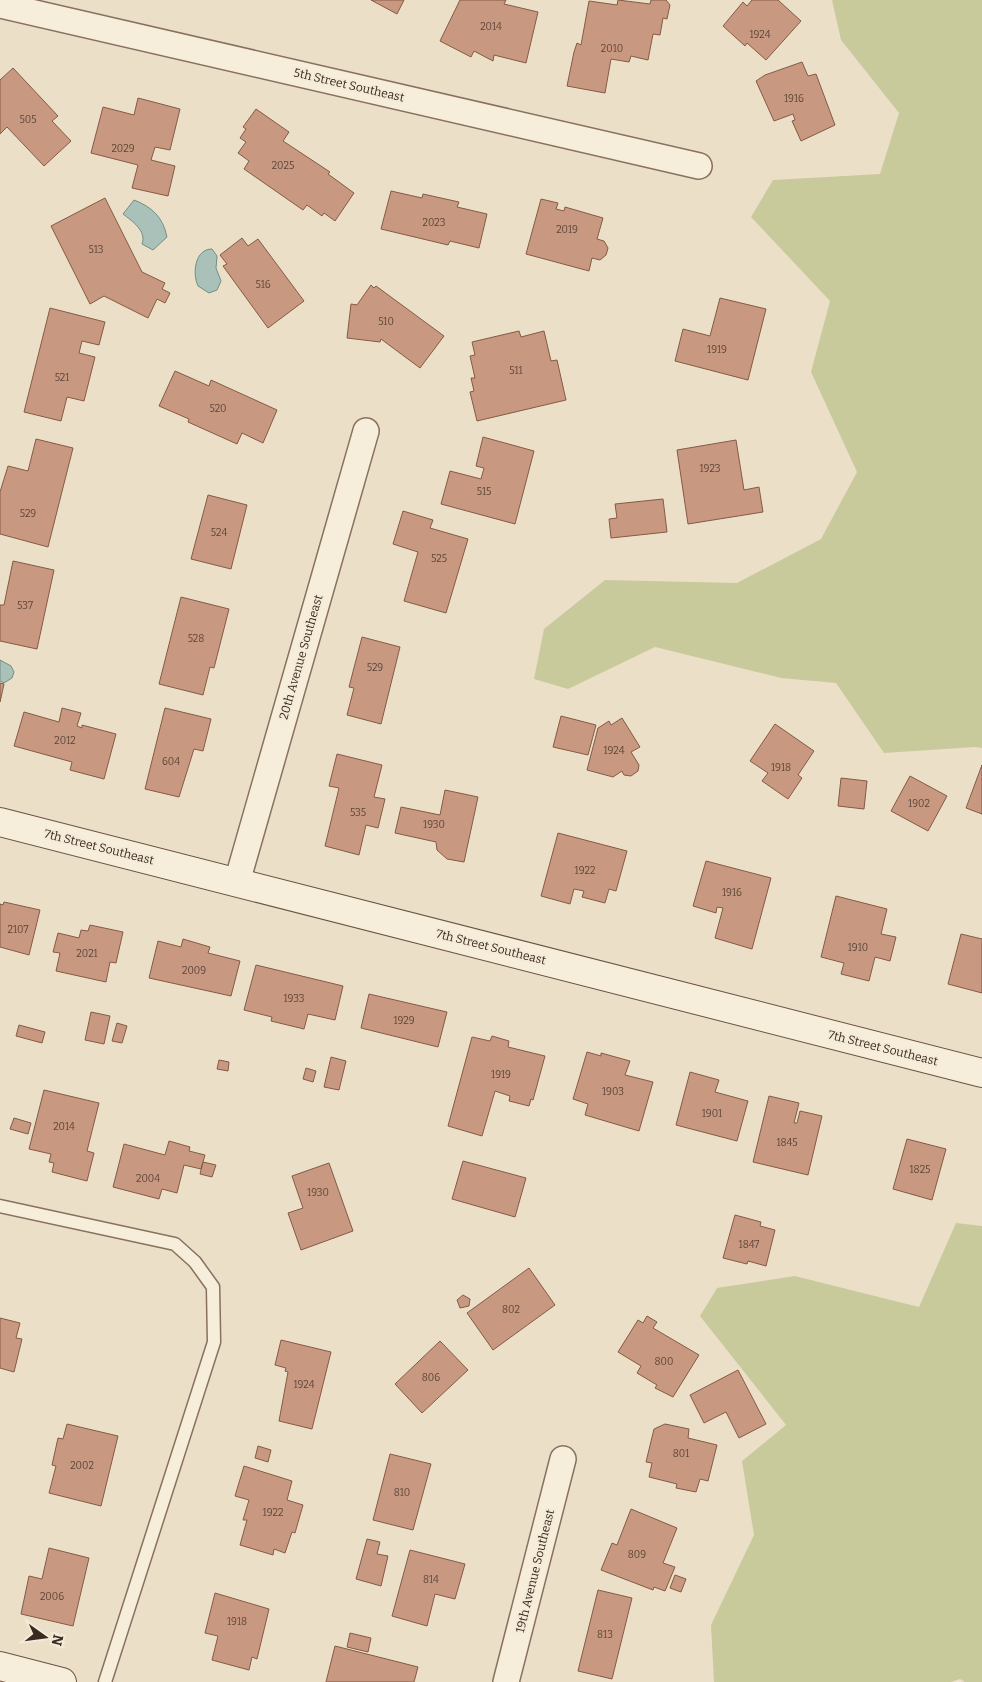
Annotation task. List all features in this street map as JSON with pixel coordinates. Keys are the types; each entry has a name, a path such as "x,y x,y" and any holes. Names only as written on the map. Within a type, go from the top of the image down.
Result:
{"street":[{"name":"5th Street Southeast","path":"0,5 699,166"},
{"name":"20th Avenue Southeast","path":"236,882 366,431"},
{"name":"7th Street Southeast","path":"0,822 982,1073"},
{"name":"19th Avenue Southeast","path":"506,1682 563,1459"},
{"path":"0,1666 62,1682"}],"lane":[{"path":"0,1206 175,1244 195,1262 213,1287 214,1342 105,1682"}],"green space":[{"path":"832,0 982,0 982,748 884,753 836,683 781,678 655,647 568,689 534,679 544,629 605,580 737,583 821,539 857,472 811,372 830,301 751,217 773,180 880,174 899,113 841,40"},
{"path":"956,1223 982,1226 982,1682 965,1682 960,1679 951,1682 714,1682 711,1625 754,1535 742,1461 786,1425 700,1316 717,1288 795,1276 919,1307"}],"shaded area":[{"path":"134,200 156,214 163,224 167,237 153,250 142,244 141,231 123,214"},
{"path":"212,249 217,256 216,268 221,281 217,290 209,293 198,286 195,269 202,253"},
{"path":"0,660 11,666 14,672 12,678 4,683 0,681"}],"building":[{"path":"371,0 404,0 397,14"},
{"path":"460,0 506,0 504,4 538,12 526,63 494,55 493,61 474,51 471,57 440,41"},
{"path":"618,0 650,4 651,0 666,0 670,5 667,19 663,18 660,35 653,34 648,60 631,56 629,62 611,59 605,93 567,86 577,43 581,45 589,1 617,5"},
{"path":"752,0 778,0 801,21 766,60 747,43 745,46 723,26 743,2 747,6"},
{"path":"802,62 808,76 816,74 835,125 801,141 792,121 795,120 793,114 774,121 756,81 765,75"},
{"path":"13,68 58,116 52,121 71,141 44,166 7,127 0,134 0,80"},
{"path":"138,98 180,109 170,150 155,147 151,160 175,166 168,196 132,188 138,165 91,153 103,107 134,115"},
{"path":"256,109 289,132 283,141 330,172 328,174 354,193 335,221 324,213 322,216 307,205 303,210 244,169 249,161 238,153 246,142 240,138 246,129 243,127"},
{"path":"391,191 422,198 423,194 459,202 457,207 487,214 479,248 450,241 448,245 381,229"},
{"path":"105,198 142,272 165,283 162,289 170,293 165,303 157,299 148,318 104,296 90,304 51,226"},
{"path":"541,199 558,203 556,209 564,211 565,207 603,218 597,239 604,241 608,248 606,255 600,260 592,258 589,271 526,254"},
{"path":"242,238 248,246 258,239 304,301 268,328 223,266 227,264 220,255"},
{"path":"371,285 374,288 376,286 444,336 420,368 381,339 380,342 347,338 351,304 357,305"},
{"path":"720,298 766,309 748,380 675,361 683,329 710,336"},
{"path":"50,308 105,322 99,345 82,341 79,353 95,357 84,401 67,397 61,421 24,412"},
{"path":"519,331 521,337 544,331 551,361 557,360 566,400 477,421 470,392 474,391 471,378 475,378 470,356 475,355 472,342"},
{"path":"175,371 209,386 211,380 277,410 263,443 242,433 237,444 188,422 189,419 159,406"},
{"path":"483,437 534,451 515,524 441,504 450,471 481,479 484,468 476,466"},
{"path":"36,439 73,448 48,547 0,534 0,492 8,466 28,471"},
{"path":"736,440 744,490 759,487 763,512 688,524 677,450"},
{"path":"208,495 247,505 231,569 191,559"},
{"path":"663,499 667,532 611,538 609,519 617,518 615,504"},
{"path":"403,511 433,520 430,528 468,539 446,613 404,601 418,552 393,544"},
{"path":"13,561 54,570 37,649 0,641 0,605 4,605"},
{"path":"181,597 229,609 214,668 210,667 203,695 159,684"},
{"path":"362,637 400,647 381,724 347,715 354,688 349,687"},
{"path":"0,683 4,684 0,702"},
{"path":"62,708 81,713 77,726 82,728 82,725 116,734 104,779 70,770 72,762 14,746 24,712 59,722"},
{"path":"165,708 211,719 203,751 194,749 179,797 145,789"},
{"path":"561,716 596,725 588,755 553,747"},
{"path":"622,718 640,747 631,752 639,765 638,771 631,776 624,775 622,771 613,777 587,770 598,728 609,721 611,725"},
{"path":"775,724 814,751 798,775 802,778 788,799 762,781 768,773 750,761"},
{"path":"337,754 382,765 374,797 385,799 378,828 366,825 359,855 325,846 339,788 329,786"},
{"path":"982,765 982,814 966,808"},
{"path":"910,776 947,796 928,831 891,811"},
{"path":"841,778 867,781 864,809 838,806"},
{"path":"445,790 478,797 464,862 447,859 437,850 436,842 395,833 401,807 440,815"},
{"path":"558,833 627,851 616,891 609,889 605,903 582,897 584,891 574,889 570,904 541,896"},
{"path":"706,861 771,878 752,949 715,938 723,908 717,907 716,913 693,906"},
{"path":"836,896 887,909 881,934 896,937 890,961 875,957 869,981 841,974 844,963 821,957"},
{"path":"4,902 40,910 29,955 0,947 0,904 3,905"},
{"path":"90,925 123,932 116,963 110,962 106,982 56,971 60,953 53,952 58,933 79,938 81,930 88,931"},
{"path":"961,934 982,939 982,993 948,984"},
{"path":"183,939 210,947 208,953 240,961 231,996 149,978 158,941 181,947"},
{"path":"256,965 343,986 335,1020 308,1014 304,1029 271,1021 272,1017 244,1010"},
{"path":"369,994 447,1012 438,1047 361,1028"},
{"path":"91,1012 110,1016 104,1044 85,1040"},
{"path":"117,1023 127,1026 122,1043 112,1041"},
{"path":"19,1025 45,1032 42,1043 16,1036"},
{"path":"492,1036 509,1041 508,1047 545,1056 533,1100 531,1099 529,1106 509,1101 510,1096 495,1091 482,1136 448,1126 472,1037 490,1041"},
{"path":"587,1052 601,1056 601,1053 630,1061 625,1075 653,1082 639,1131 585,1115 588,1104 573,1099"},
{"path":"331,1057 346,1061 339,1090 324,1087"},
{"path":"219,1060 229,1062 228,1071 217,1069"},
{"path":"306,1068 316,1071 313,1082 303,1079"},
{"path":"690,1072 719,1080 715,1092 748,1101 737,1141 676,1125"},
{"path":"44,1090 99,1103 87,1151 94,1153 87,1181 52,1172 54,1163 49,1162 51,1154 29,1149"},
{"path":"769,1096 799,1103 794,1123 797,1123 800,1111 822,1116 808,1175 753,1162"},
{"path":"14,1118 31,1123 28,1134 10,1129"},
{"path":"907,1139 946,1149 932,1200 893,1189"},
{"path":"169,1141 190,1147 189,1151 205,1155 201,1169 184,1165 177,1193 162,1189 159,1199 113,1187 124,1144 165,1155"},
{"path":"463,1161 526,1178 515,1217 452,1199"},
{"path":"203,1162 216,1165 212,1177 200,1174"},
{"path":"329,1163 353,1231 301,1250 288,1213 303,1208 292,1176"},
{"path":"735,1215 761,1222 760,1226 775,1230 766,1266 748,1261 747,1264 723,1258"},
{"path":"529,1268 555,1305 493,1350 467,1313"},
{"path":"463,1295 470,1299 469,1306 460,1308 457,1300"},
{"path":"647,1316 657,1322 653,1328 699,1355 673,1397 655,1388 657,1385 637,1373 641,1366 618,1352 638,1320 643,1323"},
{"path":"0,1318 20,1323 16,1338 22,1339 14,1372 0,1368"},
{"path":"281,1340 331,1352 312,1429 279,1421 288,1372 285,1371 286,1368 275,1365"},
{"path":"440,1341 468,1370 422,1413 395,1384"},
{"path":"738,1370 766,1424 739,1438 726,1412 704,1423 690,1395"},
{"path":"67,1424 118,1436 101,1506 49,1493 56,1466 52,1465 58,1438 63,1439"},
{"path":"665,1424 689,1429 688,1438 717,1445 708,1481 700,1479 696,1492 676,1488 677,1484 649,1477 652,1463 646,1462 654,1429"},
{"path":"258,1446 271,1450 268,1462 255,1458"},
{"path":"390,1454 431,1464 413,1530 373,1520"},
{"path":"244,1466 292,1481 287,1500 303,1505 295,1533 292,1532 285,1553 274,1549 273,1555 240,1545 247,1520 243,1520 249,1500 235,1496"},
{"path":"631,1509 677,1528 663,1563 675,1567 665,1591 654,1587 653,1590 601,1570 612,1543 617,1545"},
{"path":"367,1539 380,1542 377,1554 388,1556 381,1586 356,1579"},
{"path":"49,1548 89,1558 73,1626 21,1614 29,1576 42,1579"},
{"path":"410,1550 465,1564 455,1599 435,1594 427,1626 392,1616"},
{"path":"675,1575 686,1579 681,1592 670,1588"},
{"path":"598,1590 632,1598 612,1679 578,1671"},
{"path":"215,1593 269,1609 257,1659 252,1657 249,1670 212,1660 218,1636 205,1633"},
{"path":"350,1633 371,1638 368,1652 347,1647"},
{"path":"335,1646 418,1667 414,1682 326,1682"}]}
